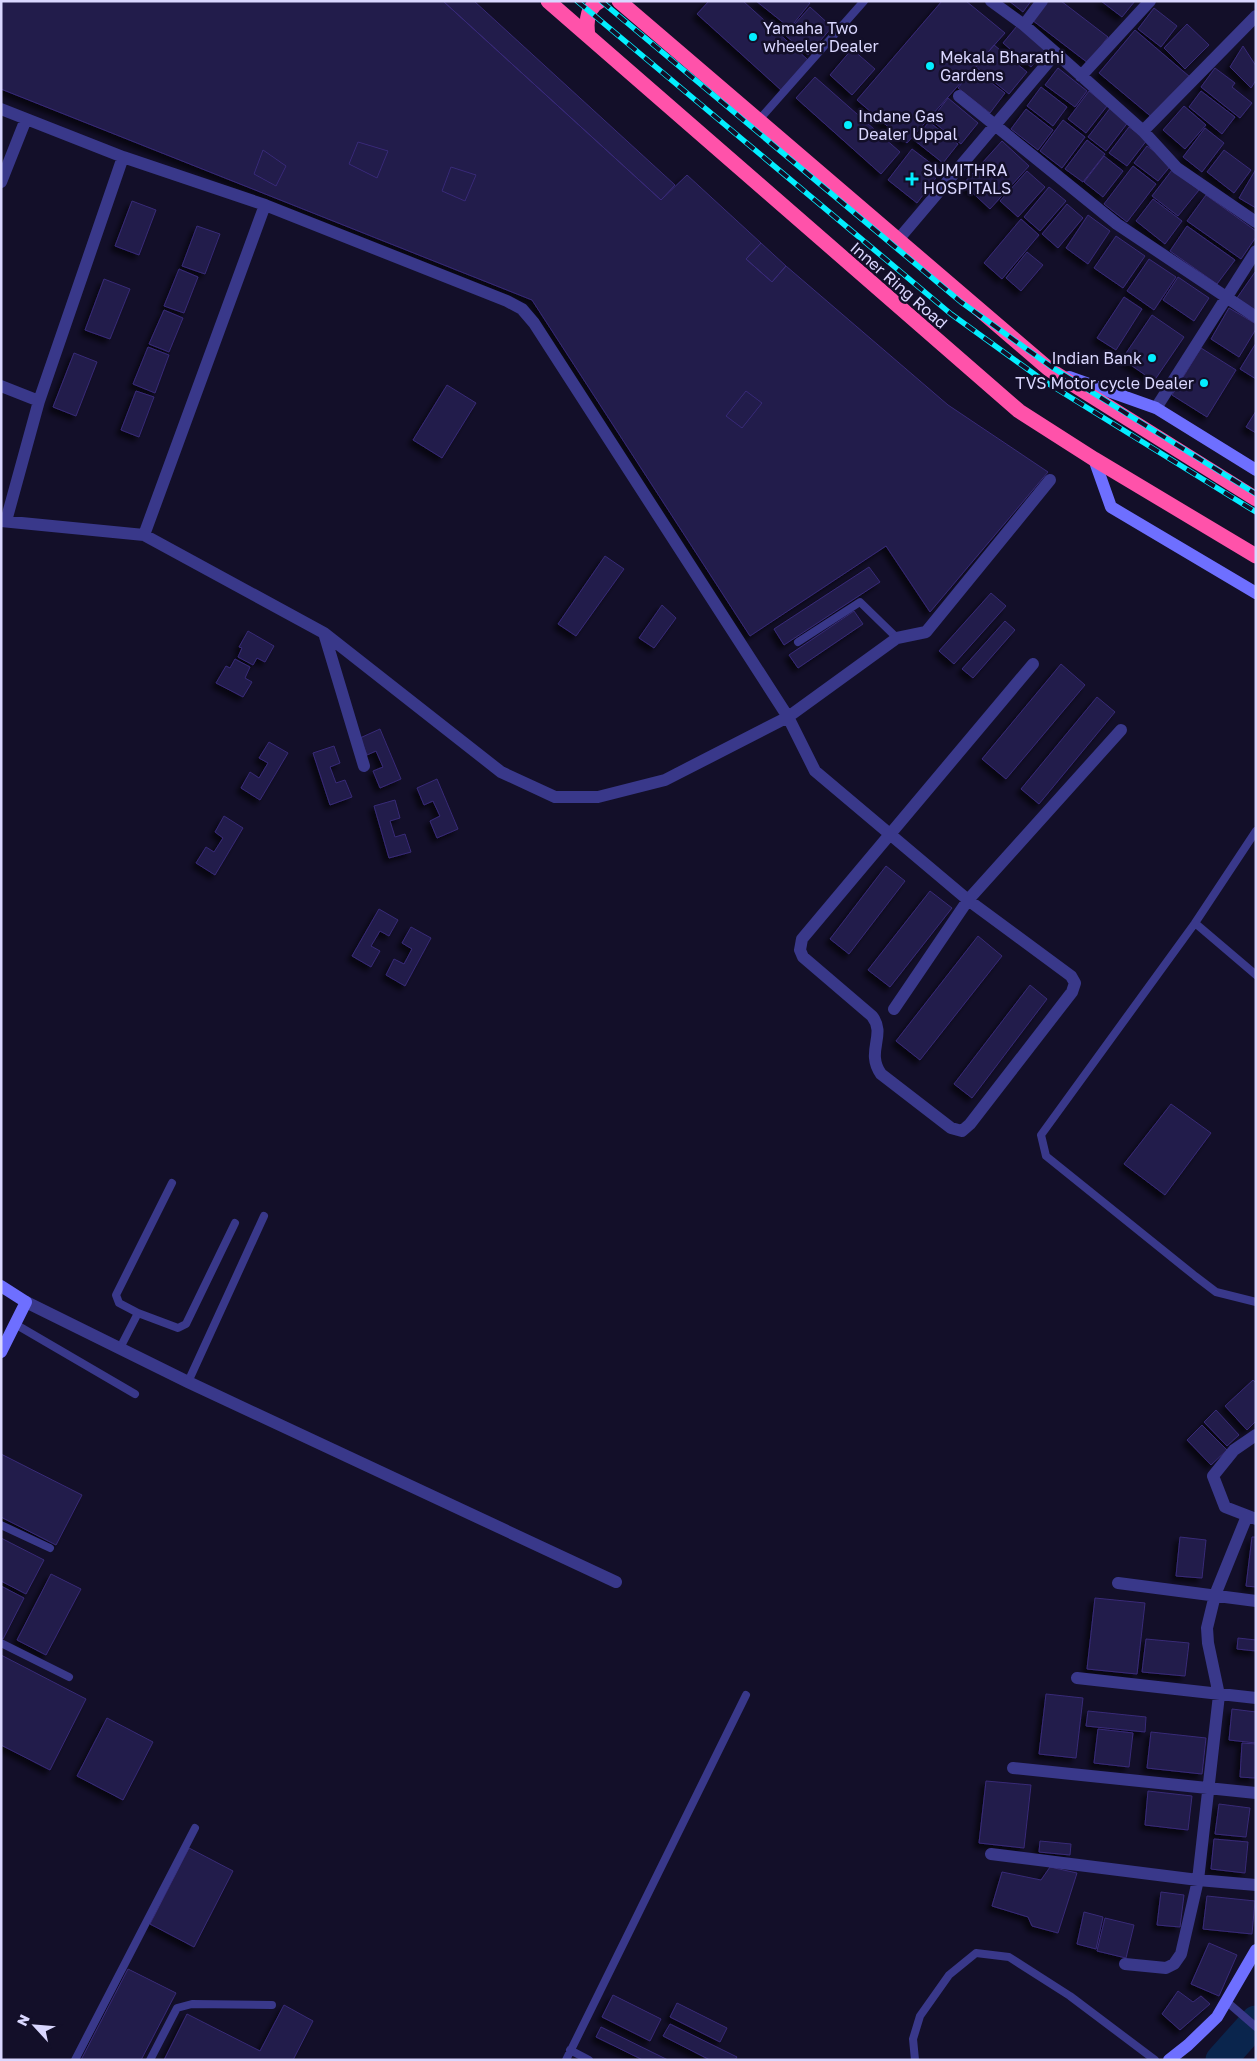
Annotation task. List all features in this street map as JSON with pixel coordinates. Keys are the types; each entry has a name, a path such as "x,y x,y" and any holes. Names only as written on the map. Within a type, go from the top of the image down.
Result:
{"highway":[{"name":"Inner Ring Road","path":"548,1 1018,411 1256,556"},
{"path":"588,36 587,24 590,10 594,4 600,1"},
{"path":"606,1 632,22 643,21"},
{"name":"Inner Ring Road","path":"619,1 758,122 1050,370 1256,499"}],"street":[{"path":"991,1 1024,24 1143,131 1177,168 1256,222"},
{"path":"1024,24 1042,1"},
{"path":"1081,76 1150,1"},
{"path":"1143,131 1256,17"},
{"path":"897,241 1056,53"},
{"path":"959,96 1117,224 1256,317"},
{"path":"1,109 123,157 265,205 522,309 534,322 788,717 815,771 889,835 968,900 1071,976 1075,983 1072,992 970,1124 962,1131 951,1128 881,1074 876,1067 874,1056 878,1028 877,1022 803,958 800,950 802,939 889,835 1033,664"},
{"path":"1,182 26,119"},
{"path":"123,157 38,401 4,521 144,535 324,632 501,772 555,797 598,797 665,780 788,717 898,638 926,632 1050,480"},
{"path":"144,535 265,205"},
{"path":"1156,408 1256,251"},
{"path":"1050,370 1156,408 1256,470"},
{"path":"1,386 38,401"},
{"path":"1094,459 1111,507 1256,593"},
{"path":"324,632 364,766"},
{"path":"894,1009 968,900 1121,730"},
{"path":"1,1286 26,1302 188,1382 616,1582"},
{"path":"1,1297 26,1302"},
{"path":"1,1352 26,1302"},
{"path":"1125,1964 1166,1968 1174,1964 1181,1954 1198,1880 1219,1695 1208,1643 1207,1628 1215,1595 1251,1517 1225,1507 1213,1476 1234,1450 1256,1435"},
{"path":"1118,1583 1256,1601"},
{"path":"1077,1678 1256,1698"},
{"path":"1013,1768 1256,1793"},
{"path":"991,1854 1198,1880 1256,1885"},
{"path":"1169,2060 1188,2045 1217,2017 1256,1950"}],"lane":[{"path":"758,122 864,1"},
{"path":"798,642 860,602 898,638"},
{"path":"1256,831 1195,923 1041,1135 1046,1156 1195,1276 1216,1292 1256,1302"},
{"path":"1195,923 1256,974"},
{"path":"172,1183 116,1296 119,1303 138,1313 178,1328 186,1324 235,1222"},
{"path":"188,1382 264,1216"},
{"path":"120,1348 138,1313"},
{"path":"15,1324 135,1394"},
{"path":"1,1525 50,1548"},
{"path":"1,1643 69,1677"},
{"path":"566,2060 746,1695"},
{"path":"74,2060 195,1828"},
{"path":"915,2060 913,2039 920,2016 950,1975 976,1953 1009,1957 1070,1996 1155,2060"},
{"path":"1226,2001 1256,2027"},
{"path":"150,2060 177,2008 192,2004 272,2005"},
{"path":"570,2050 589,2060"}],"building":[{"path":"1,1 443,1 661,200 687,175 761,243 746,259 772,282 786,266 948,405 1048,472 930,612 886,546 750,636 532,300 1,89"},
{"path":"443,1 474,1 675,185 661,200"},
{"name":"Yamaha Two wheeler Dealer","path":"709,1 743,1 808,60 781,90 697,14"},
{"path":"756,1 807,1 810,3 790,28"},
{"name":"Mekala Bharathi Gardens","path":"942,1 966,1 1005,33 907,143 857,100"},
{"path":"1009,1 1031,1 1023,12"},
{"path":"1047,1 1061,1 1108,37 1088,63 1032,20"},
{"path":"1101,1 1135,1 1122,17"},
{"path":"810,7 832,27 808,55 785,35"},
{"path":"1154,8 1177,26 1161,47 1138,29"},
{"path":"1187,24 1209,45 1185,69 1164,48"},
{"path":"1017,26 1046,50 1031,67 1003,43"},
{"path":"1135,30 1190,77 1154,119 1099,73"},
{"path":"994,45 1027,72 1009,94 976,67"},
{"path":"1243,46 1256,66 1256,80 1251,88 1230,67"},
{"path":"852,49 875,69 852,95 830,75"},
{"path":"1058,68 1087,91 1075,107 1045,85"},
{"path":"1215,68 1235,83 1232,87 1252,103 1240,118 1201,87"},
{"path":"973,69 1005,93 990,113 958,88"},
{"name":"Indane Gas Dealer Uppal","path":"815,77 900,152 881,174 796,98"},
{"path":"1041,87 1067,107 1053,126 1027,106"},
{"path":"1089,91 1107,106 1086,133 1068,119"},
{"path":"1201,91 1235,117 1222,134 1189,107"},
{"path":"948,98 978,123 961,144 931,120"},
{"path":"1184,106 1206,125 1185,149 1163,130"},
{"path":"1111,107 1129,121 1106,151 1088,137"},
{"path":"1026,109 1053,130 1038,150 1011,129"},
{"path":"1063,120 1085,137 1062,168 1040,151"},
{"path":"929,122 958,144 943,163 914,140"},
{"path":"1129,127 1147,140 1127,166 1109,153"},
{"path":"1205,128 1224,143 1202,172 1183,157"},
{"path":"1087,140 1105,154 1083,182 1065,169"},
{"path":"1002,141 1029,166 990,209 963,184"},
{"path":"358,142 388,151 377,178 349,164"},
{"path":"1147,146 1172,164 1158,181 1134,163"},
{"path":"912,149 941,171 917,203 888,180"},
{"path":"263,150 286,166 276,186 254,174"},
{"path":"1224,150 1251,170 1234,193 1207,172"},
{"path":"1104,156 1123,171 1103,197 1084,182"},
{"path":"1133,166 1156,184 1127,222 1104,204"},
{"path":"451,167 476,175 465,201 442,191"},
{"path":"1256,169 1256,208 1239,198"},
{"path":"1172,170 1199,190 1178,216 1152,196"},
{"path":"1027,171 1045,187 1018,217 1000,201"},
{"path":"1049,187 1066,201 1040,231 1024,217"},
{"path":"1206,195 1256,231 1256,237 1241,259 1187,221"},
{"path":"1153,199 1182,221 1165,244 1136,221"},
{"path":"132,201 156,210 139,255 115,246"},
{"path":"1067,204 1083,218 1058,248 1042,234"},
{"path":"1088,215 1110,231 1088,264 1066,248"},
{"path":"1021,219 1039,235 1002,279 984,263"},
{"path":"197,226 220,234 205,274 182,266"},
{"path":"1187,226 1235,260 1217,284 1170,251"},
{"path":"1116,236 1145,256 1123,288 1094,268"},
{"path":"761,243 786,266 772,282 746,259"},
{"path":"1027,252 1043,265 1021,291 1006,278"},
{"path":"1149,259 1176,277 1154,310 1127,291"},
{"path":"179,269 198,277 184,313 164,306"},
{"path":"1256,273 1256,311 1237,298"},
{"path":"1178,277 1209,298 1194,321 1163,300"},
{"path":"104,279 130,289 110,339 85,330"},
{"path":"1124,297 1142,309 1116,350 1097,338"},
{"path":"1229,308 1256,324 1256,329 1239,357 1211,339"},
{"path":"164,310 183,318 169,352 149,344"},
{"path":"1152,315 1184,337 1154,381 1122,359"},
{"path":"1256,343 1256,379 1240,369"},
{"path":"148,347 169,355 155,393 133,384"},
{"name":"TVS Motor cycle Dealer","path":"1201,348 1236,370 1207,417 1172,395"},
{"path":"74,353 97,362 76,416 53,407"},
{"path":"447,385 476,403 442,458 413,440"},
{"path":"136,391 154,397 139,437 121,430"},
{"path":"746,391 762,403 742,428 726,416"},
{"path":"1256,411 1256,433 1246,427"},
{"path":"605,556 624,569 576,636 558,624"},
{"path":"869,567 880,582 784,645 774,629"},
{"path":"991,593 1006,606 954,664 939,651"},
{"path":"662,605 676,618 654,648 639,638"},
{"path":"854,611 863,624 798,668 789,655"},
{"path":"1005,621 1015,630 973,678 962,669"},
{"path":"248,631 274,646 265,662 257,658 253,665 238,657 242,648 239,647"},
{"path":"235,659 250,667 245,678 252,682 243,697 216,683 226,666 230,668"},
{"path":"1061,664 1085,685 1006,779 982,759"},
{"path":"1097,697 1115,712 1039,804 1021,789"},
{"path":"380,729 401,779 380,788 373,771 383,767 376,751 367,755 360,738"},
{"path":"269,742 288,753 260,800 241,788 250,772 259,778 268,763 259,758"},
{"path":"334,746 340,763 330,767 336,783 345,780 352,797 330,805 313,753"},
{"path":"437,779 458,829 437,838 430,821 440,816 433,801 424,805 417,788"},
{"path":"395,800 400,818 390,821 395,837 405,834 411,852 389,858 374,806"},
{"path":"224,816 243,828 215,875 196,863 206,847 214,852 223,838 215,832"},
{"path":"886,866 905,881 849,954 830,939"},
{"path":"930,891 952,908 890,987 868,970"},
{"path":"379,909 398,920 389,936 380,931 371,946 380,951 371,967 352,956"},
{"path":"411,927 431,938 405,986 386,975 394,959 404,964 412,949 402,943"},
{"path":"978,936 1002,956 920,1060 896,1041"},
{"path":"1030,985 1047,999 972,1098 954,1084"},
{"path":"1171,1104 1211,1133 1165,1195 1124,1164"},
{"path":"1253,1380 1256,1383 1256,1421 1247,1430 1225,1406"},
{"path":"1216,1410 1239,1435 1227,1446 1204,1422"},
{"path":"1202,1425 1227,1450 1211,1465 1187,1440"},
{"path":"1,1454 82,1495 56,1545 1,1517"},
{"path":"1180,1537 1206,1540 1202,1578 1176,1576"},
{"path":"1252,1537 1256,1537 1256,1587 1246,1586"},
{"path":"1,1538 44,1560 26,1594 1,1581"},
{"path":"51,1574 81,1589 46,1655 17,1640"},
{"path":"1,1586 24,1598 3,1639 1,1638"},
{"path":"1095,1598 1145,1603 1137,1674 1087,1669"},
{"path":"1238,1638 1256,1640 1256,1651 1237,1649"},
{"path":"1146,1639 1189,1643 1185,1676 1142,1672"},
{"path":"1,1655 86,1699 50,1770 1,1745"},
{"path":"1046,1694 1083,1698 1076,1758 1039,1754"},
{"path":"1232,1709 1256,1712 1256,1743 1229,1740"},
{"path":"1088,1711 1146,1717 1145,1732 1086,1726"},
{"path":"107,1718 153,1742 123,1800 77,1776"},
{"path":"1098,1729 1133,1733 1129,1767 1094,1763"},
{"path":"1151,1732 1206,1738 1202,1774 1147,1768"},
{"path":"1242,1743 1256,1744 1255,1778 1240,1777"},
{"path":"986,1781 1031,1785 1024,1848 979,1843"},
{"path":"1148,1791 1192,1796 1188,1830 1145,1825"},
{"path":"1219,1804 1250,1808 1246,1837 1215,1834"},
{"path":"1214,1839 1248,1842 1245,1873 1211,1869"},
{"path":"1040,1841 1071,1844 1070,1855 1039,1852"},
{"path":"189,1848 233,1871 194,1947 150,1924"},
{"path":"1050,1867 1077,1873 1058,1933 1032,1926 1028,1917 992,1906 1002,1872 1041,1880"},
{"path":"1161,1892 1184,1895 1180,1927 1157,1925"},
{"path":"1207,1896 1255,1901 1252,1934 1203,1929"},
{"path":"1084,1912 1103,1917 1096,1949 1077,1944"},
{"path":"1105,1918 1134,1925 1126,1958 1097,1951"},
{"path":"1209,1943 1237,1955 1219,1996 1191,1984"},
{"path":"128,1969 176,1993 141,2060 81,2060"},
{"path":"1178,1991 1193,2002 1201,1996 1210,2004 1180,2030 1162,2014"},
{"path":"613,1995 661,2019 650,2041 602,2017"},
{"path":"677,2003 727,2028 720,2042 670,2017"},
{"path":"284,2005 313,2021 293,2060 164,2060 187,2014 260,2051"},
{"path":"670,2024 737,2057 735,2060 710,2060 663,2036"},
{"path":"601,2027 668,2060 643,2060 596,2037"}],"waterway":[{"path":"1221,2060 1256,2021"}],"railway":[{"path":"577,1 951,314 1044,381 1256,512"},
{"path":"601,1 961,302 1053,368 1256,494"}],"place":[{"name":"Yamaha Two wheeler Dealer","path":"753,37"},
{"name":"Mekala Bharathi Gardens","path":"930,66"},
{"name":"Indane Gas Dealer Uppal","path":"848,125"},
{"name":"SUMITHRA HOSPITALS","path":"912,179"},
{"name":"Indian Bank","path":"1152,358"},
{"name":"TVS Motor cycle Dealer","path":"1204,383"}]}
